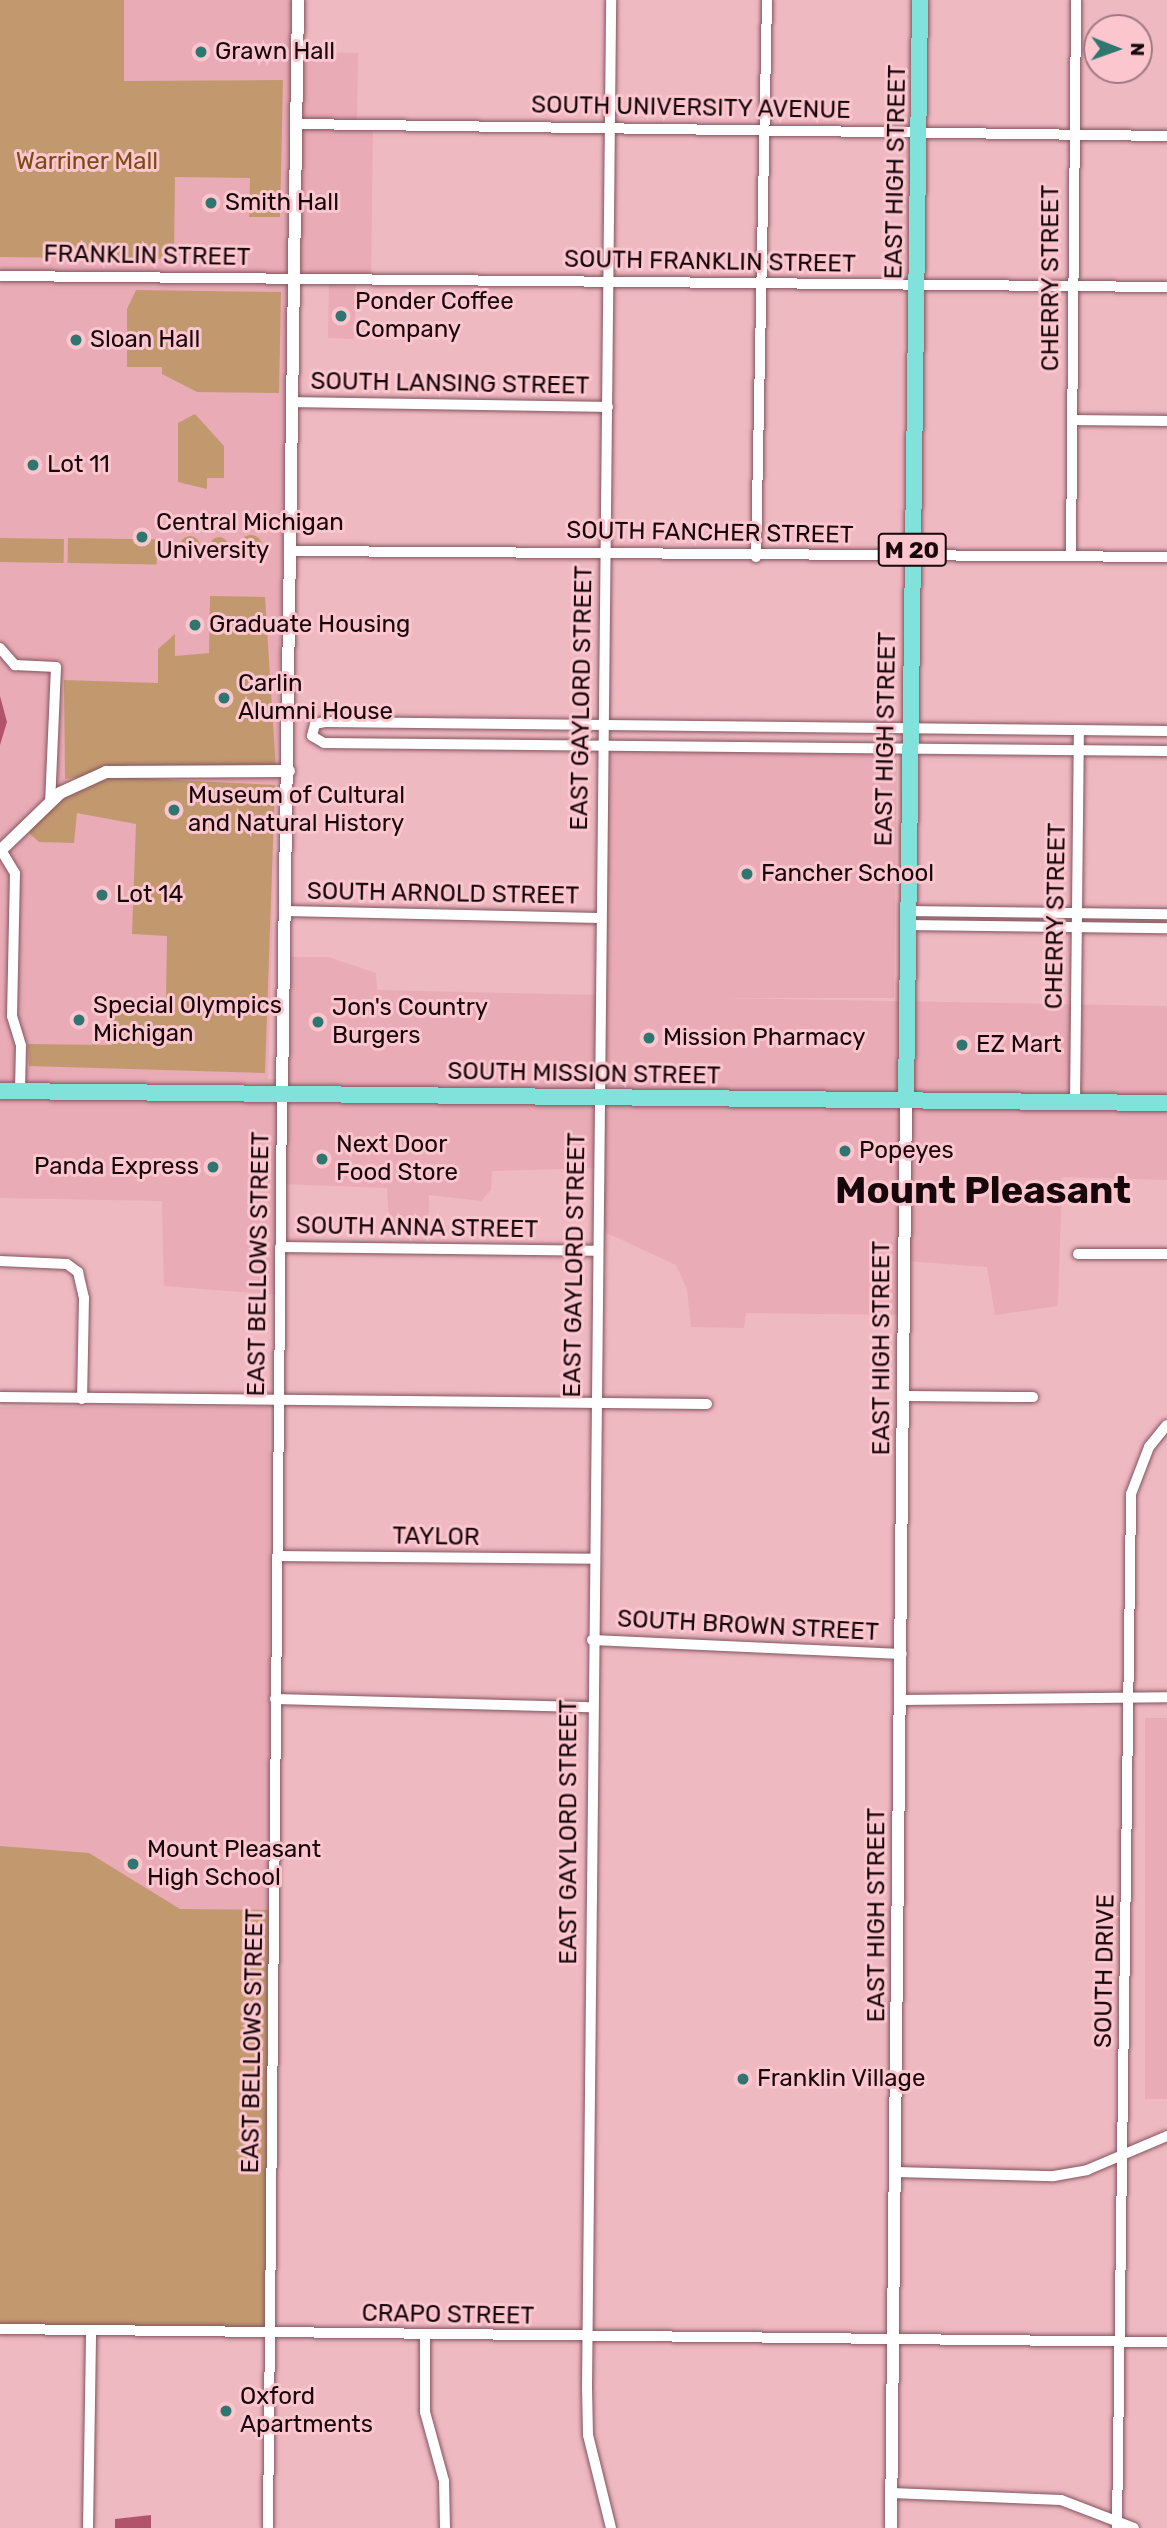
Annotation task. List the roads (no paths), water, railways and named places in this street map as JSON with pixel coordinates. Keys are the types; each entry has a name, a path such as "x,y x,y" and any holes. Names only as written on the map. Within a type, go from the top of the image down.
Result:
{"main road":[{"name":"EAST HIGH STREET","path":"906,1099 908,729 920,0"},
{"name":"SOUTH MISSION STREET","path":"0,1091 1167,1103"}],"street":[{"name":"EAST BELLOWS STREET","path":"268,2528 278,1399 294,551 292,402 298,0"},
{"name":"EAST GAYLORD STREET","path":"611,0 606,282 608,407 595,1251 588,2338 588,2435 611,2528"},
{"path":"756,557 767,0"},
{"name":"CHERRY STREET","path":"1071,555 1076,0"},
{"name":"SOUTH UNIVERSITY AVENUE","path":"297,124 609,127 763,133 919,132 1167,136"},
{"name":"FRANKLIN STREET","path":"0,276 294,279"},
{"name":"SOUTH FRANKLIN STREET","path":"294,279 1167,287"},
{"name":"SOUTH LANSING STREET","path":"292,402 608,407"},
{"path":"1072,420 1167,421"},
{"name":"SOUTH FANCHER STREET","path":"294,551 606,552 756,557 1167,557"},
{"path":"0,648 15,665 56,667 50,802"},
{"path":"1167,731 324,722 312,732 324,743 1167,751"},
{"name":"CHERRY STREET","path":"1075,1103 1079,730"},
{"path":"20,1091 21,1046 12,1016 15,873 1,850 50,802 71,786 124,768 289,771"},
{"name":"SOUTH ARNOLD STREET","path":"286,911 599,918"},
{"path":"906,918 1078,913 1167,914"},
{"path":"906,918 1078,927 1167,928"},
{"name":"EAST HIGH STREET","path":"891,2528 906,1396 906,1099"},
{"name":"SOUTH ANNA STREET","path":"280,1247 595,1251"},
{"path":"1078,1254 1167,1254"},
{"path":"0,1261 67,1264 78,1272 84,1298 82,1399"},
{"path":"906,1396 1033,1397"},
{"path":"0,1398 707,1404"},
{"name":"SOUTH DRIVE","path":"1117,2523 1123,2342 1123,2154 1131,1697 1130,1494 1149,1447 1167,1425"},
{"name":"TAYLOR","path":"278,1556 592,1559"},
{"name":"SOUTH BROWN STREET","path":"592,1640 902,1654"},
{"path":"901,1700 1167,1697"},
{"path":"275,1699 591,1707"},
{"path":"896,2172 1054,2176 1123,2154 1167,2136"},
{"name":"CRAPO STREET","path":"0,2329 895,2342 1167,2342"},
{"path":"88,2528 91,2331"},
{"path":"425,2335 425,2412 444,2481 445,2528"},
{"path":"892,2493 1061,2500 1134,2528"}],"place":[{"name":"Grawn Hall","path":"201,52"},
{"name":"Smith Hall","path":"211,203"},
{"name":"Ponder Coffee Company","path":"341,316"},
{"name":"Sloan Hall","path":"76,340"},
{"name":"Lot 11","path":"33,465"},
{"name":"Central Michigan University","path":"142,537"},
{"name":"Graduate Housing","path":"195,625"},
{"name":"Carlin Alumni House","path":"224,698"},
{"name":"Museum of Cultural and Natural History","path":"174,810"},
{"name":"Fancher School","path":"747,874"},
{"name":"Lot 14","path":"102,895"},
{"name":"Special Olympics Michigan","path":"79,1020"},
{"name":"Jon's Country Burgers","path":"318,1022"},
{"name":"Mission Pharmacy","path":"649,1038"},
{"name":"EZ Mart","path":"962,1045"},
{"name":"Popeyes","path":"845,1151"},
{"name":"Next Door Food Store","path":"322,1159"},
{"name":"Panda Express","path":"213,1167"},
{"name":"Mount Pleasant High School","path":"133,1864"},
{"name":"Franklin Village","path":"743,2079"},
{"name":"Oxford Apartments","path":"226,2411"}],"district":[{"name":"Mount Pleasant","path":"983,1191"}],"park label":[{"name":"Warriner Mall","path":"87,162"}]}
